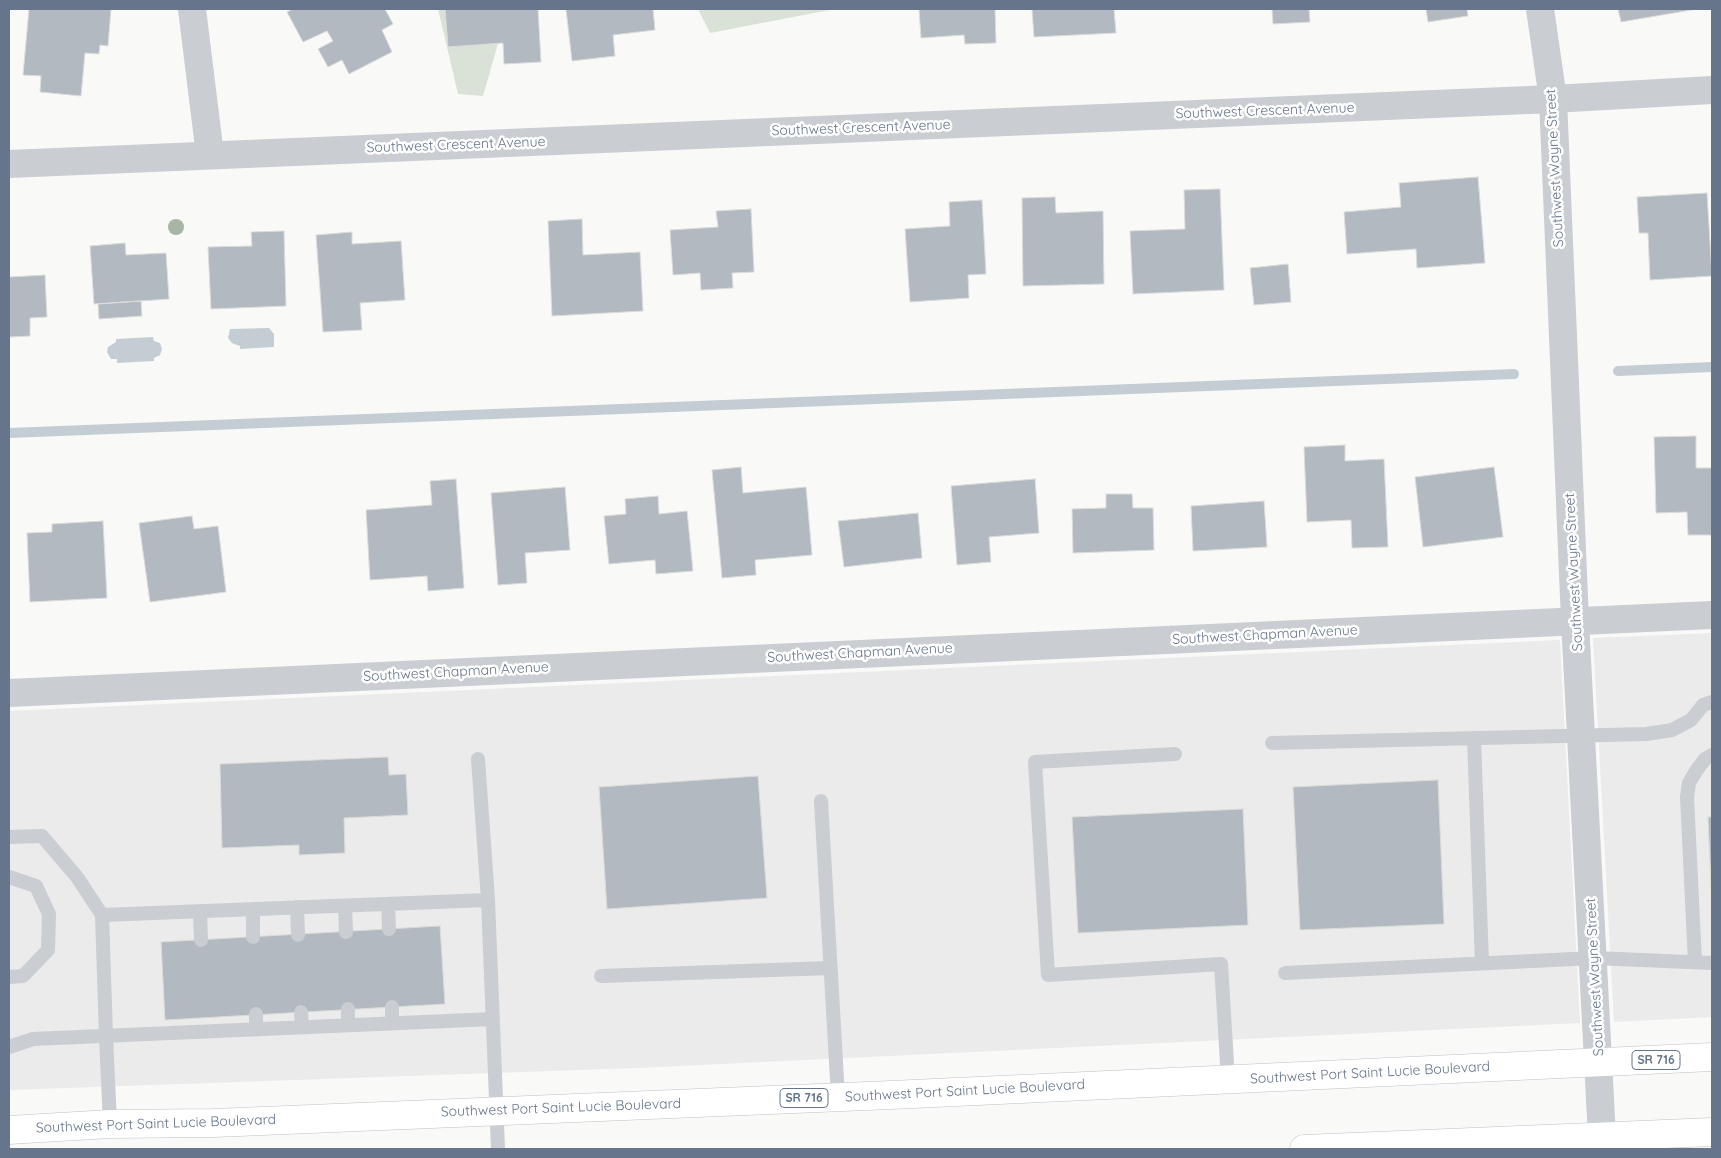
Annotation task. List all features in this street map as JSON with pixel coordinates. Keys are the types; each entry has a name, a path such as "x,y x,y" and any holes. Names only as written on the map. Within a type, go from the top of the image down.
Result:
{"main road":[{"name":"Southwest Port Saint Lucie Boulevard","path":"9,1130 110,1124 214,1122 838,1097 1712,1057"},
{"path":"1304,1149 1603,1143 1712,1132"}],"street":[{"path":"192,9 210,155"},
{"name":"Southwest Wayne Street","path":"1540,9 1553,99 1575,620 1603,1143"},
{"name":"Southwest Crescent Avenue","path":"9,164 1553,99 1712,90"},
{"name":"Southwest Chapman Avenue","path":"9,693 1712,615"}],"lane":[{"path":"1272,743 1647,734 1672,730 1690,720 1703,705 1712,702"},
{"path":"1474,738 1482,963"},
{"path":"1175,754 1035,762 1048,974 1221,964 1228,1080"},
{"path":"1695,962 1687,797 1689,783 1696,771 1705,759 1712,755"},
{"path":"478,758 488,900 498,1149"},
{"path":"821,801 838,1097"},
{"path":"9,836 42,836 77,877 102,915 110,1124"},
{"path":"9,877 36,886 50,914 48,950 23,976 9,977"},
{"path":"102,915 488,900"},
{"path":"388,904 389,929"},
{"path":"345,906 346,932"},
{"path":"297,907 298,934"},
{"path":"253,909 253,937"},
{"path":"200,912 201,940"},
{"path":"1284,973 1594,958 1712,963"},
{"path":"601,976 830,968"},
{"path":"392,1007 392,1023"},
{"path":"348,1009 348,1025"},
{"path":"301,1012 302,1028"},
{"path":"256,1014 256,1029"},
{"path":"203,1017 204,1032"},
{"path":"9,1047 33,1039 493,1019"}],"shaded area":[{"path":"438,9 508,9 483,96 458,94"},
{"path":"698,9 835,9 710,33"},
{"path":"269,328 274,334 274,347 240,349 240,346 232,343 228,338 230,329"},
{"path":"153,337 154,341 160,343 162,349 160,355 154,358 154,361 117,363 117,359 111,359 107,352 108,347 116,342 116,339"},
{"path":"1712,633 1712,1017 1614,1022 1593,638"},
{"path":"1560,640 1580,1023 637,1068 9,1090 9,711"}],"building":[{"path":"29,9 111,9 108,46 100,45 99,54 85,53 81,96 40,92 41,76 23,75"},
{"path":"293,9 385,9 393,24 382,30 392,52 349,74 342,60 328,67 318,49 333,41 327,31 303,42 287,12"},
{"path":"445,9 538,9 541,62 504,64 503,43 448,47"},
{"path":"566,9 653,9 655,30 613,35 615,56 572,61"},
{"path":"919,9 995,9 996,43 965,44 964,35 921,38"},
{"path":"1032,9 1114,9 1116,33 1034,37"},
{"path":"1272,9 1309,9 1310,22 1273,24"},
{"path":"1426,9 1467,9 1468,16 1428,22"},
{"path":"1618,9 1697,9 1621,22"},
{"path":"1478,177 1485,263 1417,268 1416,249 1347,254 1344,212 1401,207 1399,183"},
{"path":"1220,189 1224,290 1133,294 1130,231 1185,229 1184,190"},
{"path":"1707,193 1712,276 1650,280 1648,233 1639,233 1637,197"},
{"path":"1055,197 1056,213 1103,211 1104,284 1023,286 1022,198"},
{"path":"982,200 986,274 968,275 969,298 910,302 905,229 950,226 949,202"},
{"path":"751,209 754,272 732,273 733,288 701,290 700,273 673,275 670,230 718,227 716,211"},
{"path":"582,219 583,255 640,252 643,311 552,316 548,221"},
{"path":"284,231 286,306 211,309 208,247 252,246 251,232"},
{"path":"352,232 352,244 401,241 405,300 360,303 362,330 323,332 316,235"},
{"path":"125,243 126,255 166,253 169,299 94,304 90,246"},
{"path":"1288,264 1291,302 1254,305 1250,268"},
{"path":"45,275 47,317 30,318 30,336 9,337 9,277"},
{"path":"141,301 142,316 99,319 98,304"},
{"path":"1696,436 1696,468 1712,468 1712,535 1688,535 1687,512 1656,513 1654,437"},
{"path":"1345,445 1345,461 1384,459 1388,547 1352,548 1351,520 1307,522 1304,447"},
{"path":"741,467 743,493 806,487 812,555 755,560 756,575 722,578 712,470"},
{"path":"1494,467 1503,537 1423,547 1415,477"},
{"path":"456,479 464,588 428,591 427,576 370,580 366,510 432,505 430,481"},
{"path":"1035,479 1039,533 989,537 991,562 957,565 951,486"},
{"path":"565,487 570,550 525,553 527,583 498,585 491,493"},
{"path":"1106,494 1132,494 1133,508 1153,508 1154,550 1073,553 1072,509 1106,508"},
{"path":"658,496 659,514 687,511 693,571 656,574 655,560 609,564 604,516 626,514 625,499"},
{"path":"1264,501 1267,547 1193,551 1191,506"},
{"path":"918,513 922,558 844,567 838,521"},
{"path":"192,516 194,529 218,526 226,592 150,602 139,523"},
{"path":"103,521 107,598 30,602 27,533 52,532 52,524"},
{"path":"388,757 389,775 406,774 408,815 344,818 345,853 299,855 299,845 222,848 220,764"},
{"path":"758,776 767,898 607,909 599,787"},
{"path":"1438,780 1444,924 1300,930 1293,787"},
{"path":"1243,809 1248,925 1078,933 1072,817"},
{"path":"1708,817 1712,817 1712,905"},
{"path":"440,926 445,1004 165,1020 161,942"}],"waterway":[{"path":"1618,371 1712,367"},
{"path":"9,433 1514,374"}]}
